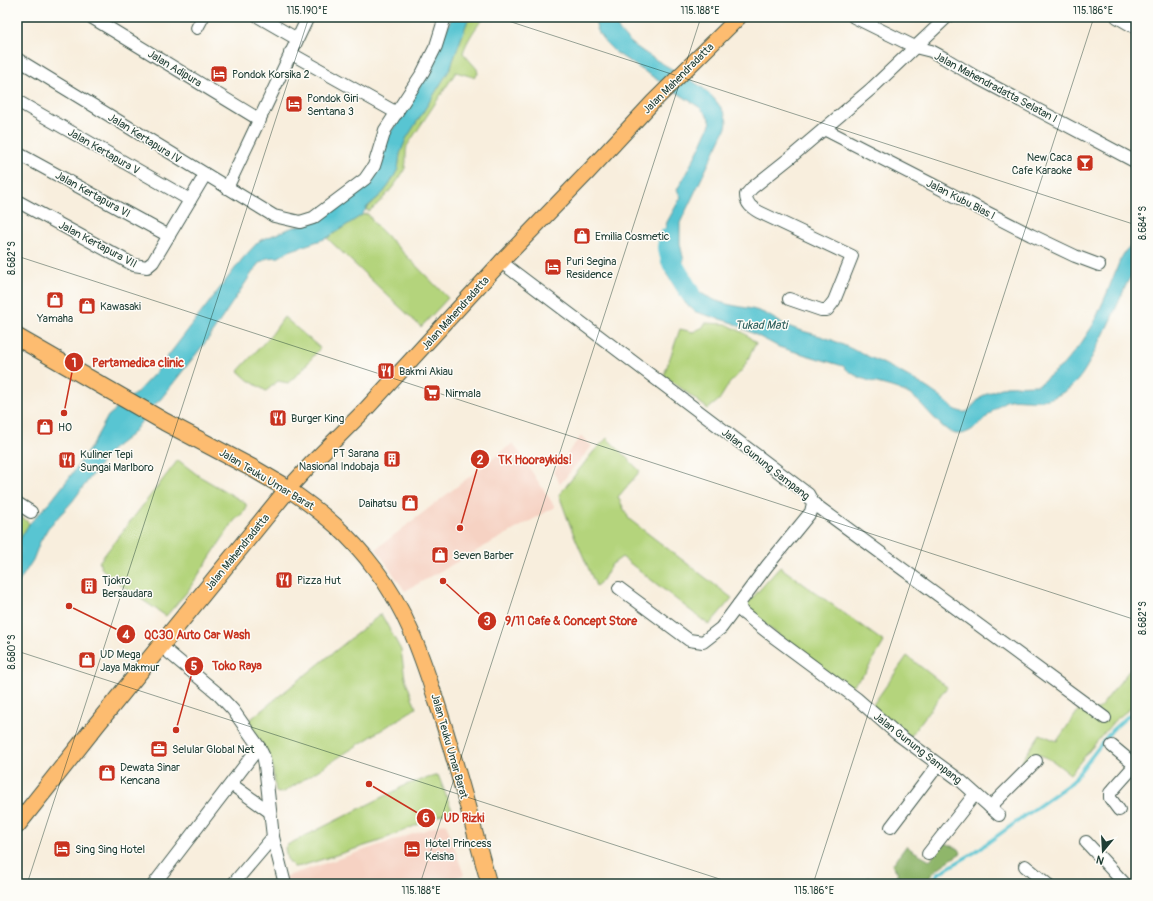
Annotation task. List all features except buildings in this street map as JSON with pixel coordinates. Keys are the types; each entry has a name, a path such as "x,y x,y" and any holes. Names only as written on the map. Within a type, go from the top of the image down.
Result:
{"highway":[{"name":"Jalan Teuku Umar Barat","path":"17,338 165,422 254,469 288,489"},
{"name":"Jalan Mahendradatta","path":"17,825 288,489"}],"main road":[{"name":"Jalan Mahendradatta","path":"288,489 367,408 501,262 588,172 652,102 665,91 739,17"},
{"name":"Jalan Teuku Umar Barat","path":"288,489 317,509 360,549 380,575 405,615 429,677 449,738 489,884"}],"street":[{"name":"Jalan Adipura","path":"91,17 260,120"},
{"path":"197,28 203,17"},
{"path":"259,17 297,39"},
{"path":"227,188 308,17"},
{"name":"Jalan Kertapura IV","path":"17,60 274,216 300,222 313,218 365,179 374,166 385,130 424,72 436,46 445,17"},
{"name":"Jalan Mahendradatta Selatan I","path":"854,17 916,47 931,51 974,76 1136,162"},
{"path":"789,299 821,310 827,310 834,301 852,256 750,207 747,203 746,195 752,188 871,89 947,17"},
{"path":"1117,17 1136,28"},
{"path":"290,53 397,113"},
{"name":"Jalan Kertapura V","path":"17,101 190,200"},
{"name":"Jalan Kubu Bias I","path":"824,129 1031,235 1075,256 1099,265"},
{"name":"Jalan Kertapura VI","path":"17,152 169,236"},
{"name":"Jalan Kertapura VII","path":"17,201 134,265 147,267 153,262 205,175"},
{"name":"Jalan Gunung Sampang","path":"501,262 808,494 814,503 811,512 767,566 739,604 742,612 856,698 896,733 961,782 995,811 1036,761"},
{"path":"17,503 31,512"},
{"path":"814,503 1105,718"},
{"path":"619,588 689,640 703,642 720,628 739,604"},
{"path":"161,646 216,692 233,710 259,747 263,755 265,765 273,837 285,884"},
{"path":"1112,746 1136,765 1110,793 1110,798 1119,810"},
{"path":"154,884 259,747"},
{"path":"891,827 938,765"},
{"path":"231,784 270,812"},
{"path":"928,854 975,794"},
{"path":"233,884 273,837"},
{"path":"1086,842 1125,884"},
{"path":"1025,866 1047,884"}],"shaded area":[{"path":"581,436 592,446 560,484 553,472"},
{"path":"513,443 555,507 405,591 376,549"},
{"name":"Hotel Princess Keisha","path":"446,823 464,875 437,884 355,884 355,882 350,884 286,884 284,877"}],"green space":[{"path":"469,17 485,17 472,34 463,53 477,69 478,74 473,77 456,72 407,146 406,163 403,173 373,208 369,211 366,210 383,193 398,169 400,154 406,139 450,69"},
{"path":"368,214 374,223 448,298 421,327 327,238 362,215"},
{"path":"284,317 320,348 303,369 288,383 278,381 266,391 248,380 238,371 272,334"},
{"path":"705,323 726,324 744,333 756,343 743,369 729,384 719,400 708,409 664,375 680,329 693,332 703,327"},
{"path":"607,438 640,471 618,497 629,519 732,598 709,625 622,557 611,565 603,580 596,586 571,528 559,495 594,451"},
{"path":"178,460 199,476 242,501 246,504 246,510 234,521 187,592 166,616 118,583 102,569 99,562"},
{"path":"17,514 29,524 17,544"},
{"path":"780,567 884,642 866,672 849,689 746,610 746,605"},
{"path":"381,614 401,650 405,678 416,708 284,792 276,792 271,758 247,722"},
{"path":"907,656 947,687 910,737 872,706"},
{"path":"1131,668 1136,670 1136,704 1114,721 1070,774 1053,761 1038,754 1028,765 1022,761 1040,734 1057,741 1078,711 1098,710"},
{"path":"438,775 452,810 377,842 301,866 294,867 287,859 285,848 287,845 405,785"},
{"path":"943,842 959,849 961,853 936,870 928,879 926,884 889,884 898,873 892,865 907,845 910,849 930,860"},
{"path":"869,877 889,884 860,884"}],"water":[{"path":"452,17 469,17 450,69 406,139 400,154 398,169 383,193 367,207 362,215 327,238 289,251 279,257 267,258 258,264 208,339 160,400 154,405 132,434 110,451 72,502 48,528 40,542 33,560 17,585 17,544 29,524 51,501 69,478 91,447 108,416 136,393 155,373 243,258 259,241 291,228 321,220 374,178 381,166 389,134 407,109 427,72"},
{"path":"596,17 614,17 617,27 625,37 650,56 703,88 717,102 726,118 727,122 725,129 680,223 680,244 684,261 662,264 660,247 667,222 681,197 677,190 700,147 711,122 699,107 615,52 598,32"},
{"name":"Tukad Mati","path":"1136,242 1136,267 1086,369 1078,380 1068,389 1050,399 1009,400 1004,402 976,427 970,431 957,434 946,429 917,400 904,391 858,377 843,366 779,347 733,323 696,312 686,304 666,273 686,269 694,286 710,298 722,303 759,311 792,327 835,341 898,371 929,389 955,409 967,412 982,396 1006,386 1038,385 1063,365 1082,342 1093,325 1120,260 1126,250"}],"waterway":[{"path":"669,237 667,247 672,263 690,293"},
{"path":"931,884 939,873 972,854 1072,782 1112,730 1136,709"}],"place":[{"name":"Pondok Korsika 2","path":"219,74"},
{"name":"Pondok Giri Sentana 3","path":"294,104"},
{"name":"New Caca Cafe Karaoke","path":"1085,163"},
{"name":"Emilia Cosmetic","path":"582,236"},
{"name":"Puri Segina Residence","path":"553,267"},
{"name":"Yamaha","path":"55,300"},
{"name":"Kawasaki","path":"87,306"},
{"name":"Bakmi Akiau","path":"386,371"},
{"name":"Nirmala","path":"432,393"},
{"name":"Pertamedica clinic","path":"64,413"},
{"name":"Burger King","path":"278,418"},
{"name":"HO","path":"45,427"},
{"name":"PT Sarana Nasional Indobaja","path":"392,459"},
{"name":"Kuliner Tepi Sungai Marlboro","path":"67,460"},
{"name":"Daihatsu","path":"410,503"},
{"name":"TK Hooraykids!","path":"460,528"},
{"name":"Seven Barber","path":"440,555"},
{"name":"Pizza Hut","path":"284,580"},
{"name":"9/11 Cafe & Concept Store","path":"443,581"},
{"name":"Tjokro Bersaudara","path":"89,586"},
{"name":"QC30 Auto Car Wash","path":"69,606"},
{"name":"UD Mega Jaya Makmur","path":"87,660"},
{"name":"Toko Raya","path":"176,730"},
{"name":"Selular Global Net","path":"159,749"},
{"name":"Dewata Sinar Kencana","path":"107,773"},
{"name":"UD Rizki","path":"369,784"},
{"name":"Sing Sing Hotel","path":"62,849"},
{"name":"Hotel Princess Keisha","path":"412,849"}]}
